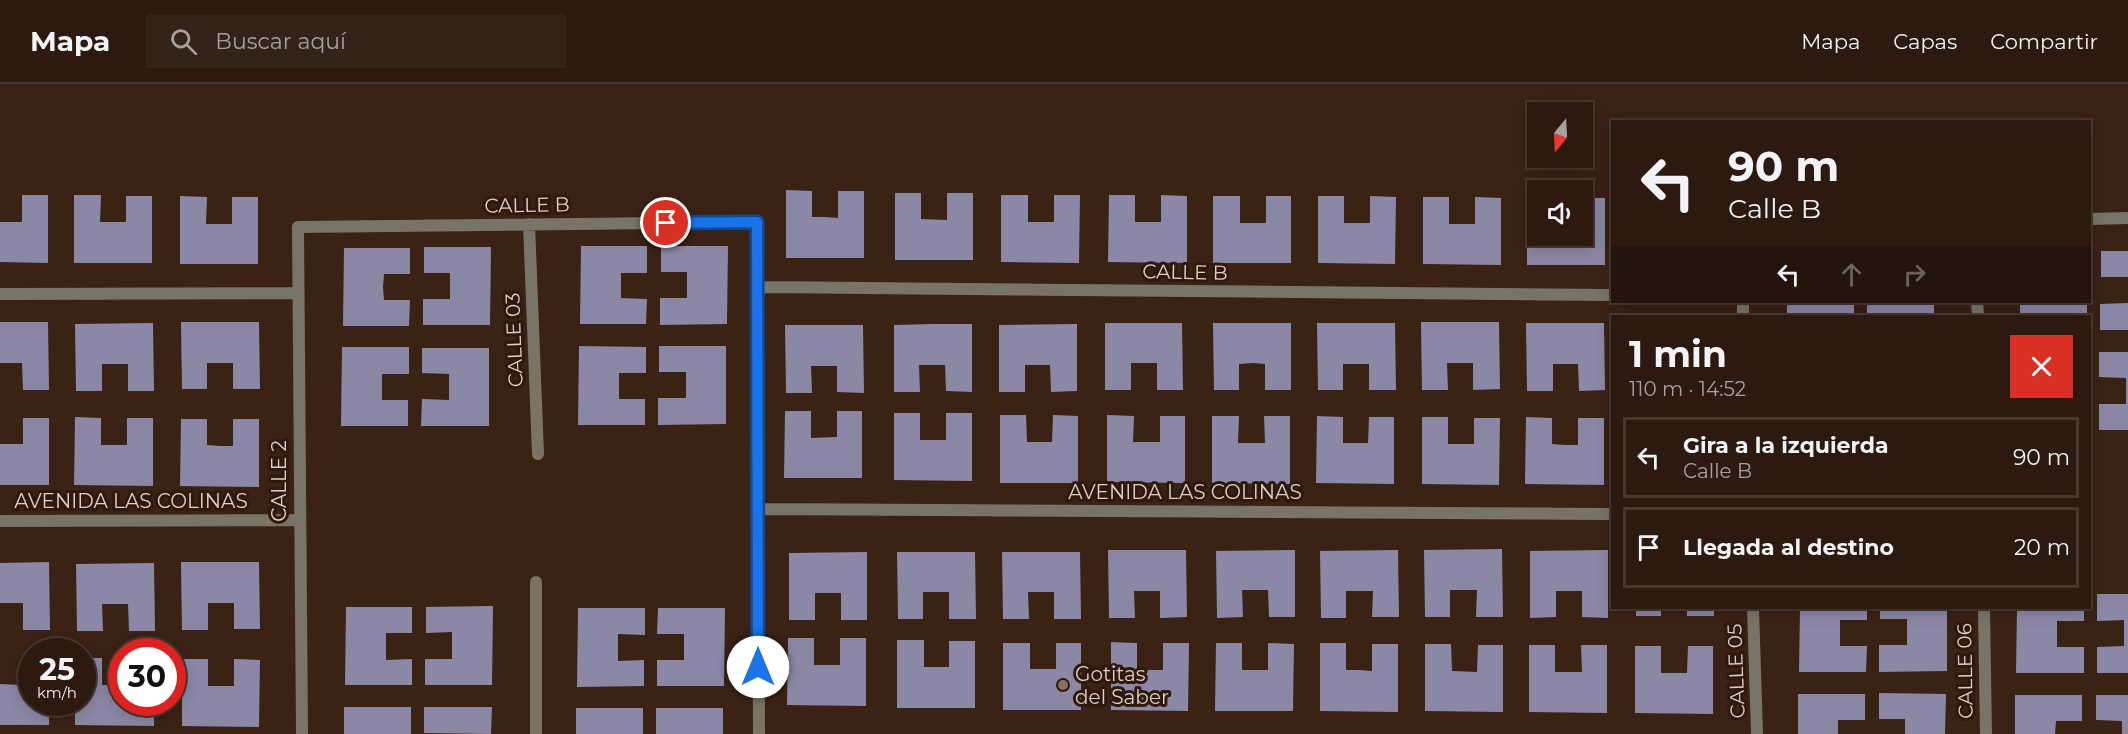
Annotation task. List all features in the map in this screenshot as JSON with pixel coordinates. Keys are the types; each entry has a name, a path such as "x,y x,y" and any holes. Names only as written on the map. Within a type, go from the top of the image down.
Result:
{"street":[{"path":"2091,219 2128,218"},
{"name":"CALLE B","path":"298,227 757,222 758,287 1611,295"},
{"name":"CALLE 03","path":"529,224 538,454"},
{"name":"CALLE 2","path":"298,227 302,734"},
{"path":"758,287 759,734"},
{"path":"0,294 298,293"},
{"name":"AVENIDA LAS COLINAS","path":"758,509 1611,514"},
{"name":"AVENIDA LAS COLINAS","path":"0,521 299,520"},
{"path":"536,582 536,734"},
{"name":"CALLE 05","path":"1753,609 1757,734"},
{"name":"CALLE 06","path":"1984,609 1986,734"}],"building":[{"path":"786,190 812,191 812,217 838,218 838,191 864,191 864,258 786,258"},
{"path":"895,193 921,193 921,219 947,220 947,193 973,193 973,260 895,260"},
{"path":"22,195 48,195 48,263 0,262 0,222 22,222"},
{"path":"74,195 101,195 100,222 126,222 126,196 152,196 152,263 74,263"},
{"path":"1001,195 1028,195 1028,222 1054,222 1054,195 1080,195 1079,263 1001,262"},
{"path":"1109,195 1135,195 1135,222 1161,222 1161,195 1187,196 1187,263 1108,262"},
{"path":"180,196 207,197 206,224 232,224 232,197 258,197 258,264 180,264"},
{"path":"1213,196 1240,196 1240,223 1266,223 1266,196 1291,196 1291,263 1213,263"},
{"path":"1318,196 1344,196 1344,223 1370,223 1370,196 1396,197 1395,264 1318,263"},
{"path":"1423,197 1449,197 1449,224 1475,224 1475,197 1501,198 1501,265 1423,264"},
{"path":"1593,198 1605,198 1605,265 1527,265 1527,246 1593,246"},
{"path":"581,246 647,246 647,273 621,273 621,298 647,299 646,324 580,324"},
{"path":"661,246 728,246 727,324 660,325 660,298 687,298 687,272 661,272"},
{"path":"424,247 491,247 490,325 423,325 423,299 450,299 450,273 424,273"},
{"path":"344,248 410,248 410,274 384,274 383,287 384,300 410,300 409,326 343,326"},
{"path":"2101,251 2128,251 2128,277 2101,277"},
{"path":"1787,303 1854,305 1854,315 1787,315"},
{"path":"1934,303 1934,315 1867,315 1867,304"},
{"path":"2020,303 2087,304 2087,315 2020,315"},
{"path":"2128,303 2128,330 2100,330 2100,304"},
{"path":"0,322 48,322 49,390 23,390 22,363 0,363"},
{"path":"181,322 259,322 260,389 233,389 233,363 207,363 207,389 182,389"},
{"path":"1421,322 1499,322 1500,389 1473,390 1473,363 1447,363 1448,390 1422,390"},
{"path":"153,323 154,391 128,391 128,364 102,364 102,391 76,391 75,324"},
{"path":"1105,323 1182,323 1183,390 1157,390 1157,363 1131,363 1131,390 1105,390"},
{"path":"1213,323 1291,323 1291,390 1265,390 1265,364 1253,363 1239,364 1239,390 1214,390"},
{"path":"1317,323 1395,323 1396,390 1369,390 1369,364 1343,364 1343,390 1318,390"},
{"path":"1526,323 1604,323 1605,390 1579,391 1578,364 1553,364 1553,391 1527,391"},
{"path":"972,324 972,392 946,391 945,365 919,365 920,392 894,392 894,325"},
{"path":"1077,324 1077,391 1051,392 1050,365 1025,365 1025,392 999,392 999,325"},
{"path":"785,325 863,325 864,393 837,392 837,366 811,366 812,393 786,393"},
{"path":"579,346 646,347 646,373 619,373 619,399 645,399 645,425 578,425"},
{"path":"659,346 726,346 726,424 658,425 658,398 686,398 686,372 659,372"},
{"path":"342,347 409,347 409,374 382,374 382,400 408,400 408,426 341,426"},
{"path":"422,348 489,348 489,426 421,426 422,399 449,400 449,374 422,373"},
{"path":"2099,352 2128,352 2128,430 2099,430 2099,404 2126,404 2126,378 2099,377"},
{"path":"785,411 811,411 811,438 837,437 837,411 862,411 862,478 784,478"},
{"path":"894,413 920,413 920,440 946,440 946,413 972,413 972,481 894,480"},
{"path":"1000,415 1026,415 1027,442 1052,442 1053,415 1078,416 1078,483 1000,483"},
{"path":"1107,415 1134,416 1133,442 1160,442 1160,416 1185,416 1185,483 1107,482"},
{"path":"1212,416 1239,416 1238,443 1265,443 1264,416 1290,416 1290,484 1212,483"},
{"path":"1317,416 1343,417 1343,443 1368,443 1369,417 1394,417 1394,484 1316,483"},
{"path":"75,417 101,418 101,445 127,445 127,418 153,418 153,486 74,485"},
{"path":"1422,417 1448,417 1448,444 1474,444 1474,418 1500,418 1499,485 1422,484"},
{"path":"1526,417 1552,418 1552,444 1565,445 1578,445 1578,418 1604,418 1604,485 1525,484"},
{"path":"23,418 49,418 49,485 0,485 0,444 23,444"},
{"path":"181,419 207,419 207,445 233,446 233,419 259,419 259,487 180,486"},
{"path":"1502,549 1503,617 1476,617 1477,590 1450,590 1450,617 1425,617 1424,550"},
{"path":"1108,550 1186,550 1187,617 1160,618 1160,591 1134,591 1135,618 1109,618"},
{"path":"1295,550 1295,617 1269,617 1268,590 1242,590 1243,617 1217,618 1216,551"},
{"path":"1398,550 1399,617 1372,617 1373,591 1346,591 1346,618 1321,618 1320,551"},
{"path":"1608,550 1608,618 1582,617 1582,591 1556,591 1556,617 1530,618 1530,551"},
{"path":"867,552 867,620 841,620 841,593 815,593 815,620 789,620 789,553"},
{"path":"897,552 975,552 976,619 949,619 949,592 923,592 923,619 898,619"},
{"path":"1002,552 1080,552 1081,619 1054,619 1054,592 1028,592 1029,619 1003,619"},
{"path":"49,562 50,630 23,630 23,603 0,603 0,563"},
{"path":"181,562 259,562 260,629 234,629 234,603 208,603 208,630 182,630"},
{"path":"154,563 155,631 129,631 128,604 102,604 103,631 77,631 76,564"},
{"path":"2097,594 2128,594 2128,673 2097,673 2097,647 2124,646 2124,620 2097,621"},
{"path":"493,606 492,685 425,685 425,659 452,659 452,632 426,633 426,607"},
{"path":"346,607 412,607 412,633 386,633 386,660 412,659 412,685 345,685"},
{"path":"578,608 645,608 645,635 618,634 618,661 644,660 644,686 577,687"},
{"path":"658,608 725,608 724,686 657,686 657,660 684,660 684,634 657,634"},
{"path":"1636,609 1661,609 1661,616 1636,616"},
{"path":"1687,609 1714,609 1714,616 1687,616"},
{"path":"1800,609 1867,609 1867,620 1840,620 1840,646 1867,646 1866,672 1799,672"},
{"path":"1880,609 1947,609 1947,671 1879,672 1879,645 1907,645 1907,619 1880,619"},
{"path":"2017,609 2084,609 2084,621 2057,621 2057,647 2084,647 2084,673 2016,673"},
{"path":"788,638 814,638 814,665 840,665 840,638 866,638 866,706 787,705"},
{"path":"897,640 924,640 924,667 949,667 949,641 975,641 975,708 897,708"},
{"path":"1111,642 1137,643 1137,669 1150,670 1163,670 1163,643 1189,643 1188,711 1111,710"},
{"path":"1003,643 1030,643 1030,669 1056,669 1056,643 1081,643 1081,710 1003,710"},
{"path":"1216,643 1242,643 1242,670 1268,670 1268,643 1294,644 1293,711 1215,711"},
{"path":"1320,643 1346,643 1346,670 1372,671 1372,644 1398,644 1398,712 1320,711"},
{"path":"1425,644 1451,644 1452,671 1477,672 1478,645 1503,645 1503,712 1425,711"},
{"path":"1529,645 1555,645 1555,672 1582,672 1581,645 1607,645 1607,713 1529,712"},
{"path":"1635,646 1661,646 1661,673 1687,673 1688,646 1713,646 1713,714 1635,713"},
{"path":"96,658 102,658 102,685 108,685 108,716 154,716 154,726 75,725 75,716 96,716"},
{"path":"186,659 208,659 208,686 234,686 234,659 260,660 259,727 182,726 182,716 186,716"},
{"path":"0,684 18,685 18,716 49,716 49,725 0,725"},
{"path":"1879,693 1946,694 1945,734 1905,734 1905,719 1879,719"},
{"path":"1798,694 1865,694 1865,720 1838,720 1838,734 1798,734"},
{"path":"2015,695 2082,695 2082,721 2056,721 2055,734 2015,734"},
{"path":"2096,695 2128,695 2128,734 2122,734 2122,721 2096,720"},
{"path":"344,707 411,707 411,734 344,734"},
{"path":"424,707 492,707 491,734 424,733"},
{"path":"576,708 643,708 643,734 576,734"},
{"path":"656,708 723,708 723,734 656,734"}],"place":[{"name":"Gotitas del Saber","path":"1063,685"}],"route":[{"path":"666,223 757,222 758,667"}]}
